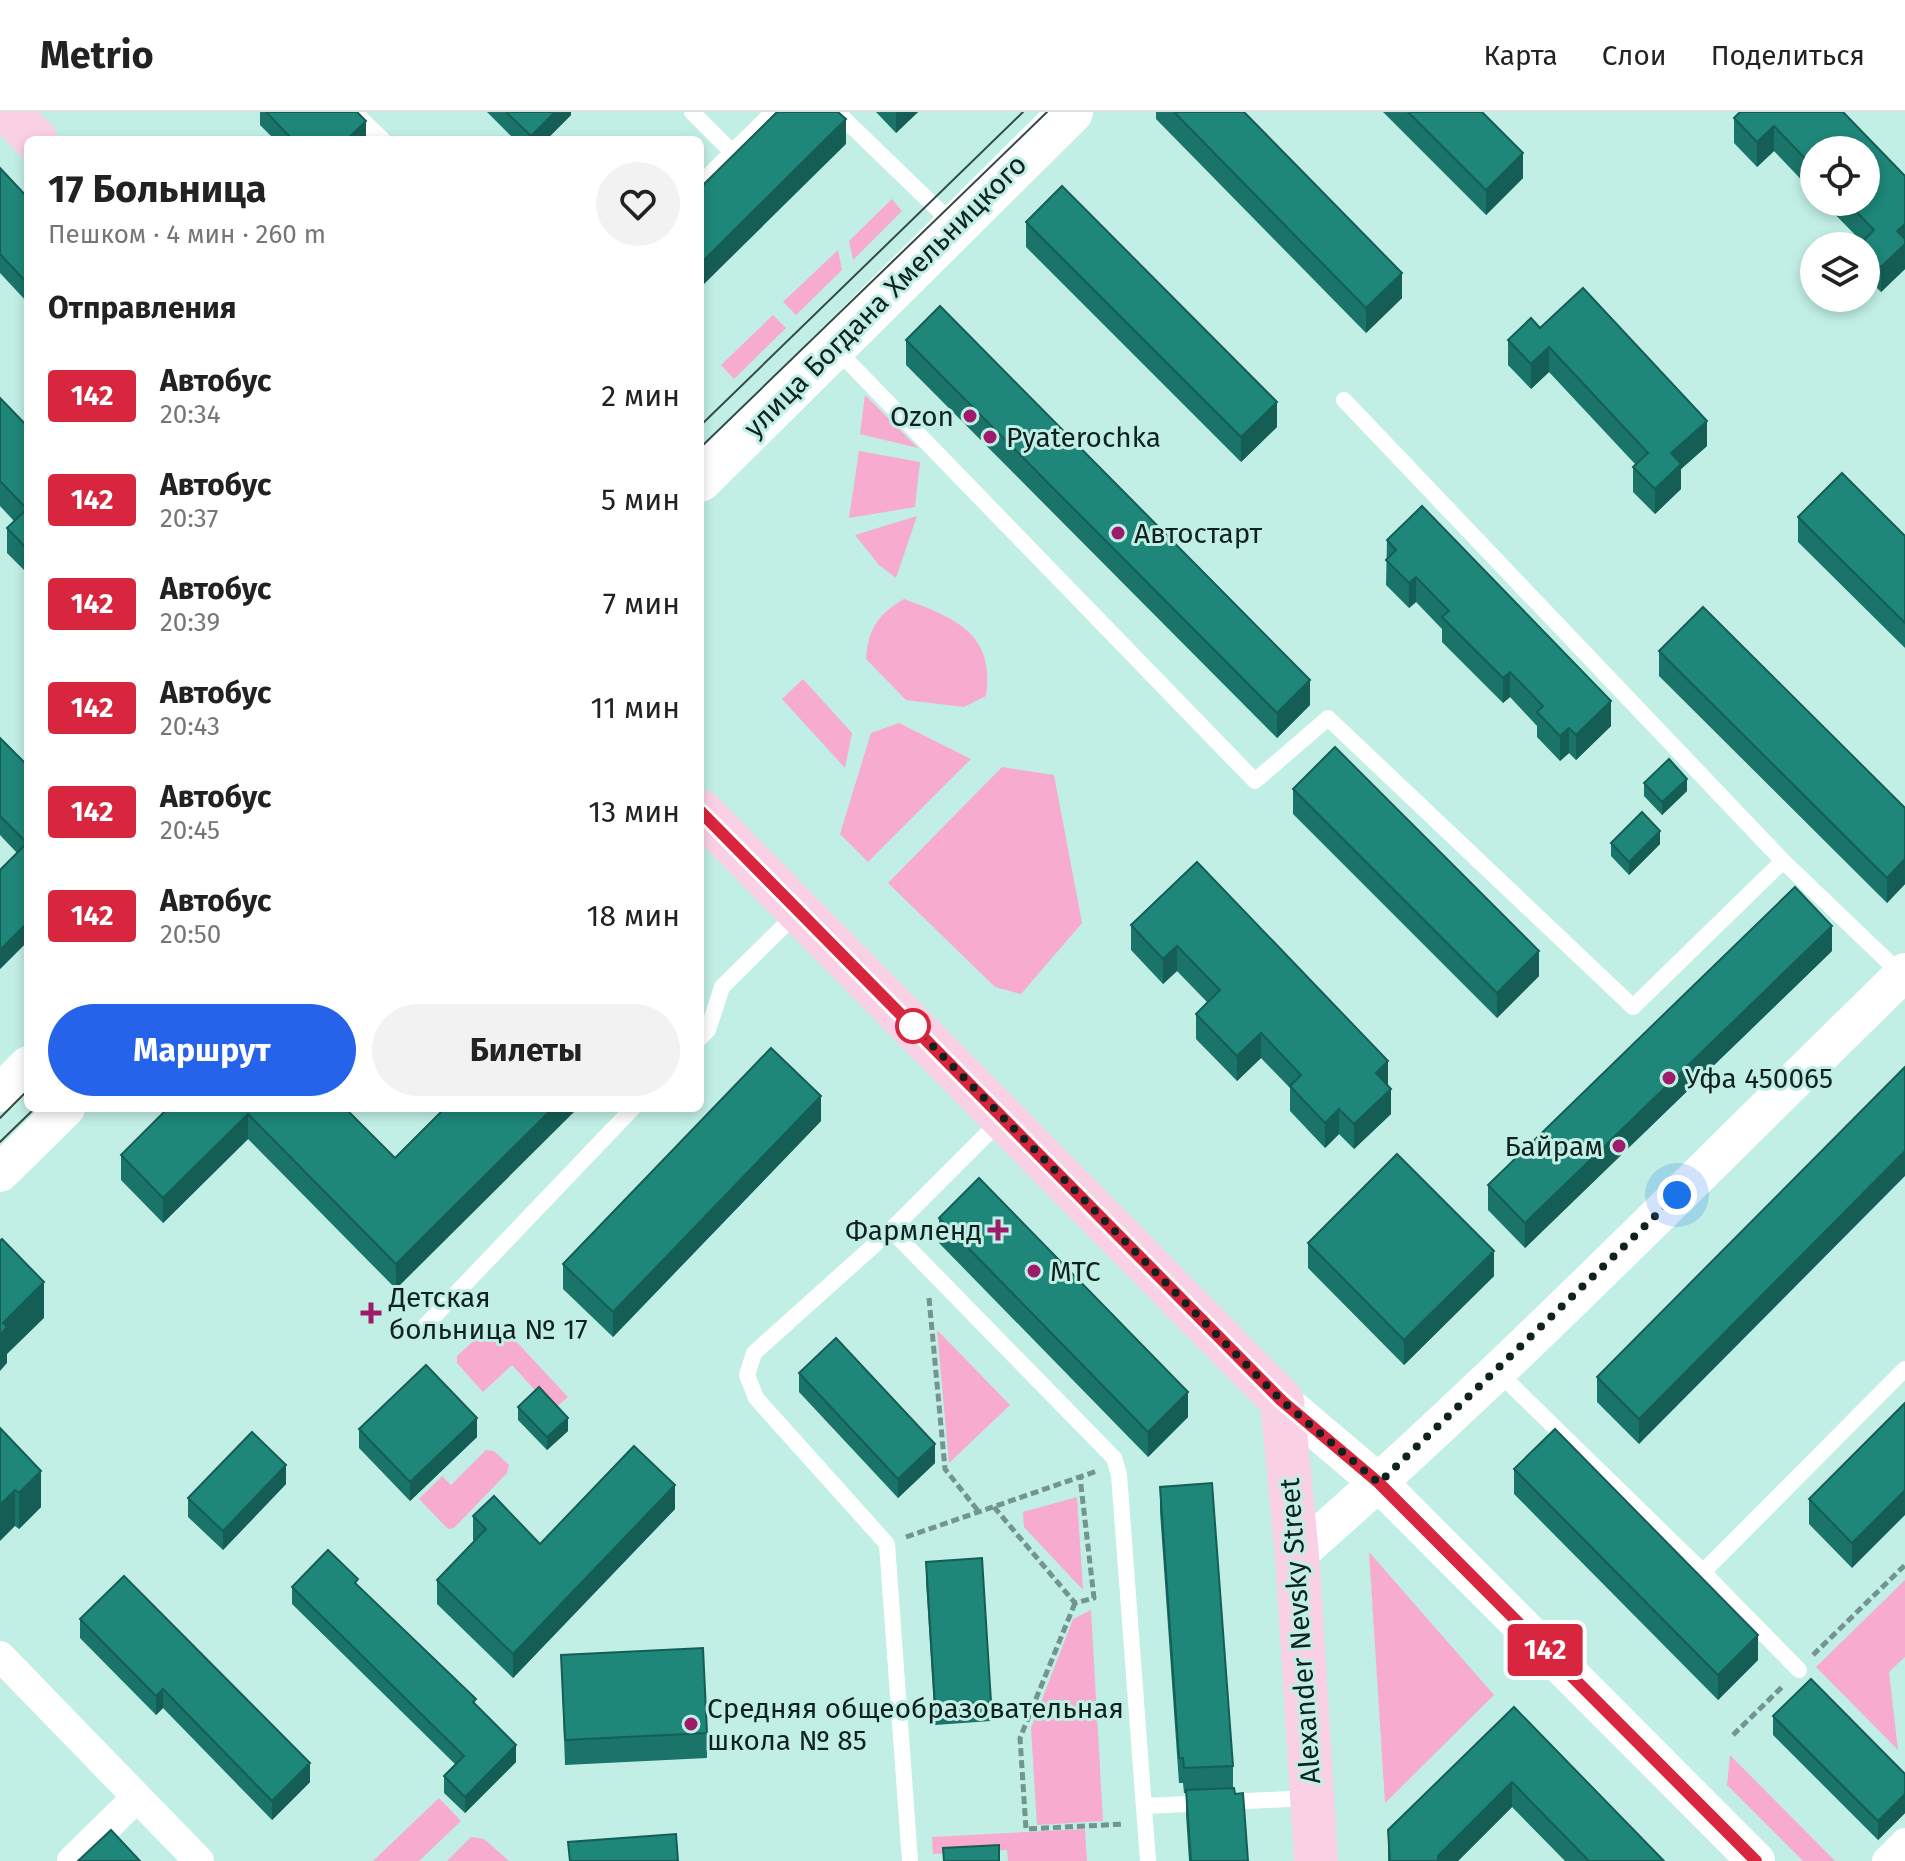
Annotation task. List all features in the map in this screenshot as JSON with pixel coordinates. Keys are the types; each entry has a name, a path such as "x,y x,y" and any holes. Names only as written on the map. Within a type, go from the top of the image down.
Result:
{"main road":[{"path":"8,112 32,136"},
{"name":"улица Богдана Хмельницкого","path":"704,476 1071,112"},
{"path":"704,815 1282,1401"},
{"name":"Alexander Nevsky Street","path":"1282,1401 1297,1555 1316,1861"}],"street":[{"path":"1297,1555 1379,1483 1497,1371 1904,974"},
{"path":"0,1093 24,1069"},
{"path":"0,1173 62,1112"},
{"path":"1282,1401 1379,1483 1756,1861"},
{"path":"0,1656 199,1861"},
{"path":"72,1861 136,1798"},
{"path":"1887,1861 1905,1843"}],"lane":[{"path":"692,112 732,152"},
{"path":"704,180 773,112"},
{"path":"837,112 955,226"},
{"path":"364,115 380,136"},
{"path":"833,346 1255,781 1328,718 1633,1007 1783,861"},
{"path":"1344,400 1783,861 1904,974"},
{"path":"704,1034 722,987 799,911"},
{"path":"421,1330 629,1112"},
{"path":"910,1861 887,1544 756,1398 747,1375 754,1353 891,1230 1003,1118"},
{"path":"891,1230 1103,1444 1116,1464 1148,1861"},
{"path":"1703,1572 1905,1369"},
{"path":"1497,1371 1799,1670"},
{"path":"1144,1814 1312,1798"}],"path":[{"path":"926,1265 945,1469 979,1512"},
{"path":"887,1544 1116,1464"},
{"path":"1075,1603 1094,1598 1080,1477"},
{"path":"994,1507 1075,1603"},
{"path":"1733,1735 1905,1565"},
{"path":"1075,1603 1020,1738 1026,1829 1144,1814"}],"shaded area":[{"path":"892,199 902,211 853,260 849,241"},
{"path":"838,250 842,270 796,315 783,302"},
{"path":"773,315 786,328 734,379 721,365"},
{"path":"865,395 918,448 860,434"},
{"path":"859,451 920,462 915,507 849,518"},
{"path":"917,516 896,578 879,565 855,535"},
{"path":"904,599 940,613 968,631 984,657 986,696 964,707 906,700 866,659 869,639 876,623 887,610"},
{"path":"803,679 852,733 845,768 782,699"},
{"path":"899,723 971,759 868,862 840,834 871,733"},
{"path":"1002,767 1054,775 1082,923 1021,994 995,987 888,883"},
{"path":"494,1322 499,1323 568,1397 553,1410 512,1365 483,1392 457,1363 457,1356"},
{"path":"937,1330 1010,1405 949,1463"},
{"path":"486,1450 494,1451 509,1465 507,1473 454,1528 448,1529 419,1499 442,1476 451,1485"},
{"path":"1077,1497 1083,1590 1024,1527 1023,1512"},
{"path":"1369,1552 1494,1695 1385,1803"},
{"path":"1905,1580 1905,1657 1889,1672 1898,1750 1816,1667"},
{"path":"1091,1610 1103,1821 1037,1825 1031,1728 1073,1619"},
{"path":"1730,1755 1835,1861 1803,1861 1727,1785"},
{"path":"439,1798 461,1821 419,1861 373,1861"},
{"path":"1085,1829 1087,1861 1008,1861 1007,1850 933,1854 932,1837"},
{"path":"471,1837 484,1839 509,1861 447,1861"}],"building":[{"path":"266,112 357,112 366,121 350,136 289,136"},
{"path":"506,112 555,112 531,136"},
{"path":"777,112 838,112 846,119 704,260 704,184"},
{"path":"1174,112 1244,112 1402,273 1366,308"},
{"path":"1408,112 1482,112 1523,153 1486,190"},
{"path":"1740,112 1843,112 1866,136 1800,136 1800,153 1774,126 1757,142 1734,118"},
{"path":"1880,150 1905,176 1905,224 1897,231 1905,239 1905,244 1881,267 1880,232 1872,232 1874,230 1860,216 1880,216"},
{"path":"0,168 24,194 24,280 0,254"},
{"path":"1062,186 1277,402 1241,437 1026,222"},
{"path":"1583,288 1707,421 1671,453 1681,464 1655,489 1633,467 1648,453 1549,347 1531,364 1508,340 1531,318 1540,328"},
{"path":"940,306 1310,680 1277,713 906,340"},
{"path":"0,398 24,423 24,506 0,481"},
{"path":"1842,473 1905,536 1905,623 1798,517"},
{"path":"1422,506 1611,701 1576,735 1569,728 1560,736 1537,712 1543,706 1510,672 1503,678 1442,617 1449,611 1416,577 1409,583 1386,560 1396,550 1387,540"},
{"path":"24,512 24,546 7,528"},
{"path":"1703,607 1905,808 1905,859 1887,878 1659,651"},
{"path":"0,738 24,762 24,840 0,816"},
{"path":"1335,747 1539,951 1497,993 1293,789"},
{"path":"1669,759 1687,779 1662,802 1644,783"},
{"path":"1642,812 1660,831 1629,862 1611,843"},
{"path":"24,846 24,926 0,950 0,870"},
{"path":"1197,862 1388,1061 1376,1073 1391,1089 1354,1124 1339,1109 1325,1123 1290,1086 1301,1075 1261,1033 1237,1056 1196,1014 1220,990 1177,946 1163,959 1131,925"},
{"path":"1795,887 1832,926 1525,1223 1488,1185"},
{"path":"771,1048 821,1096 613,1312 563,1264"},
{"path":"1905,1067 1905,1151 1639,1419 1597,1377"},
{"path":"164,1112 349,1112 395,1158 441,1112 549,1112 396,1264 248,1114 163,1198 121,1155"},
{"path":"1397,1154 1494,1251 1404,1340 1308,1243"},
{"path":"979,1178 1188,1392 1148,1432 939,1218"},
{"path":"2,1239 44,1282 3,1323 7,1327 0,1335 0,1241"},
{"path":"836,1338 935,1444 898,1479 799,1373"},
{"path":"426,1365 477,1418 410,1482 359,1429"},
{"path":"539,1387 568,1418 547,1437 518,1407"},
{"path":"1905,1403 1905,1490 1852,1543 1809,1499"},
{"path":"0,1428 41,1471 19,1493 15,1490 0,1505"},
{"path":"1555,1429 1758,1635 1718,1675 1514,1469"},
{"path":"252,1432 286,1465 223,1531 188,1498"},
{"path":"634,1446 675,1485 513,1654 437,1580 486,1529 473,1516 494,1496 540,1544"},
{"path":"1212,1483 1233,1766 1184,1768 1183,1758 1179,1758 1160,1487"},
{"path":"328,1550 358,1579 355,1583 476,1699 473,1702 516,1745 465,1797 444,1776 464,1756 292,1587"},
{"path":"982,1558 991,1702 935,1706 926,1562"},
{"path":"124,1576 310,1763 272,1801 163,1689 156,1696 80,1619"},
{"path":"703,1648 707,1733 565,1740 561,1655"},
{"path":"1811,1679 1905,1774 1905,1794 1878,1821 1773,1716"},
{"path":"1514,1707 1664,1861 1589,1861 1512,1782 1438,1856 1438,1861 1390,1861 1388,1830"},
{"path":"1234,1788 1235,1794 1243,1793 1248,1861 1191,1861 1186,1790"},
{"path":"111,1830 140,1861 78,1861"},
{"path":"676,1834 678,1861 570,1861 568,1842"},
{"path":"999,1845 999,1861 944,1861 943,1848"}],"tram line":[{"path":"704,422 1023,112"},
{"path":"704,444 1047,112"},
{"path":"0,1118 24,1094"},
{"path":"0,1142 31,1112"}],"bus line":[{"name":"142","path":"704,815 1282,1401 1379,1483 1756,1861"}],"place":[{"name":"Ozon","path":"970,416"},
{"name":"Pyaterochka","path":"990,437"},
{"name":"Автостарт","path":"1118,533"},
{"name":"Уфа 450065","path":"1669,1078"},
{"name":"Байрам","path":"1619,1146"},
{"name":"Фармленд","path":"998,1230"},
{"name":"МТС","path":"1034,1271"},
{"name":"Детская больница № 17","path":"371,1313"},
{"name":"Средняя общеобразовательная школа № 85","path":"691,1724"}],"route":[{"path":"913,1026 1282,1401 1379,1483 1677,1195"}]}
